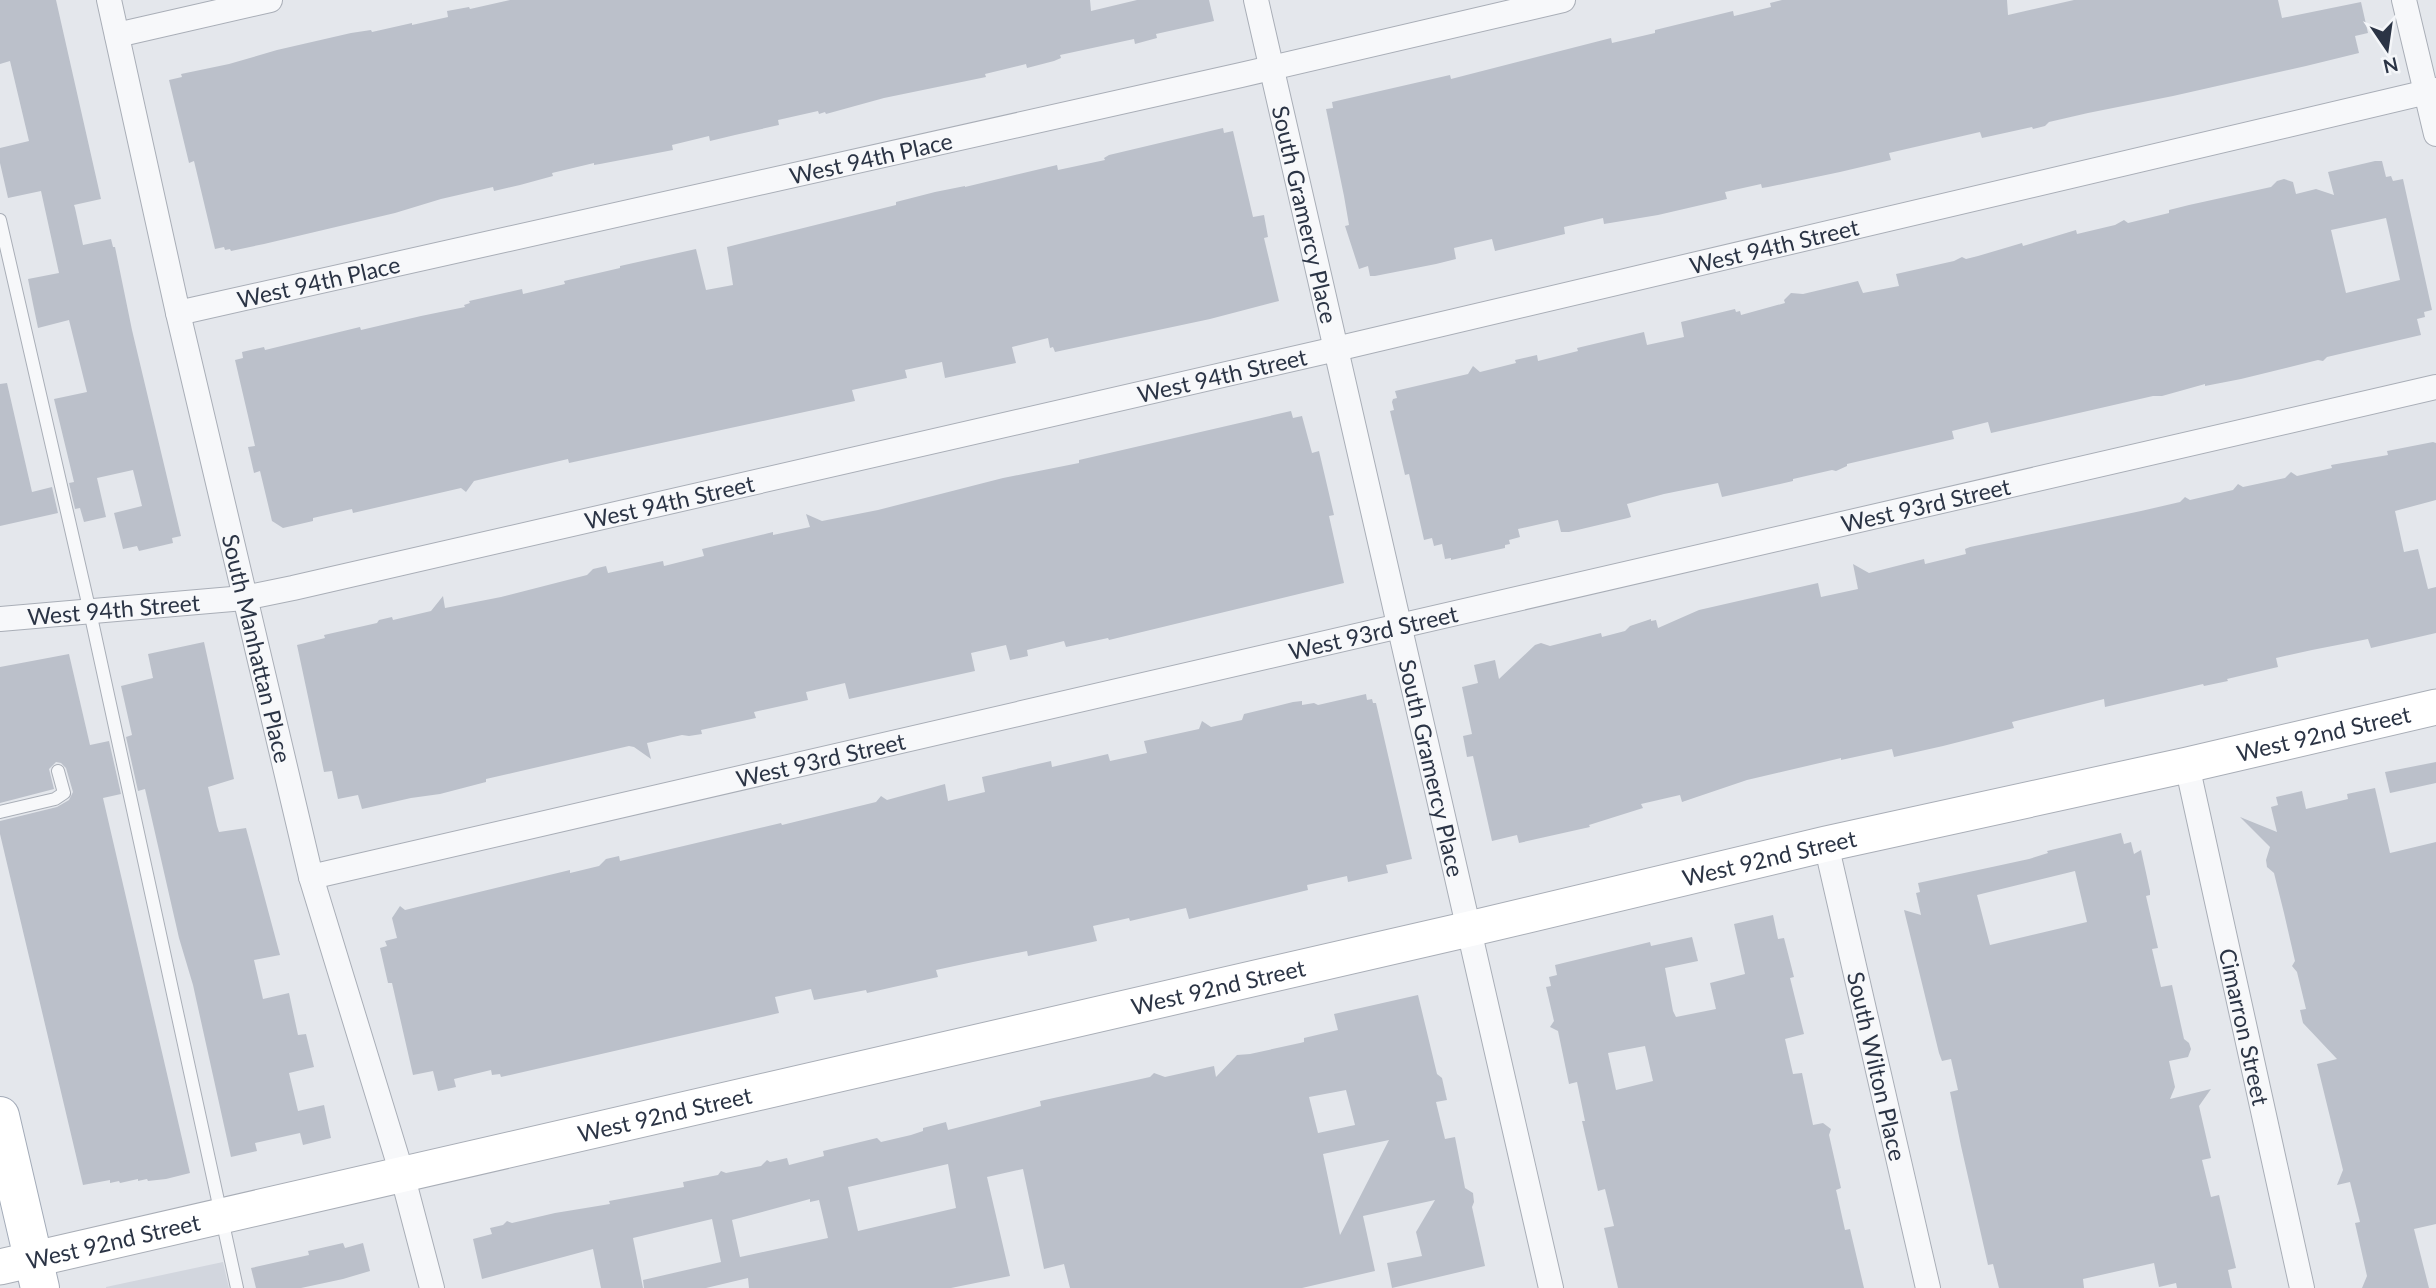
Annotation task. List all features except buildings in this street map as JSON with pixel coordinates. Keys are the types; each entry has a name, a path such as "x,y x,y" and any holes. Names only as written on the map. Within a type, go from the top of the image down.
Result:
{"main road":[{"path":"0,1116 25,1271"}],"street":[{"name":"South Manhattan Place","path":"109,0 178,313 311,877 402,1174 432,1288"},
{"path":"117,35 270,0"},
{"name":"South Gramercy Place","path":"1255,0 1551,1288"},
{"name":"West 94th Place","path":"178,313 1563,0"},
{"path":"2404,0 2431,91 2436,134"},
{"name":"West 94th Street","path":"0,619 244,598 1336,349 2431,91"},
{"name":"West 93rd Street","path":"311,877 2436,387"},
{"name":"West 92nd Street","path":"25,1271 220,1217 402,1174 1469,929 1826,844 2436,707"},
{"name":"Cimarron Street","path":"2187,765 2302,1288"},
{"name":"South Wilton Place","path":"1826,844 1928,1288"}],"lane":[{"path":"0,220 90,612 237,1288"},
{"path":"0,812 55,799 64,793 58,771"}],"shaded area":[{"path":"223,1262 229,1288 106,1288 106,1287"}]}
